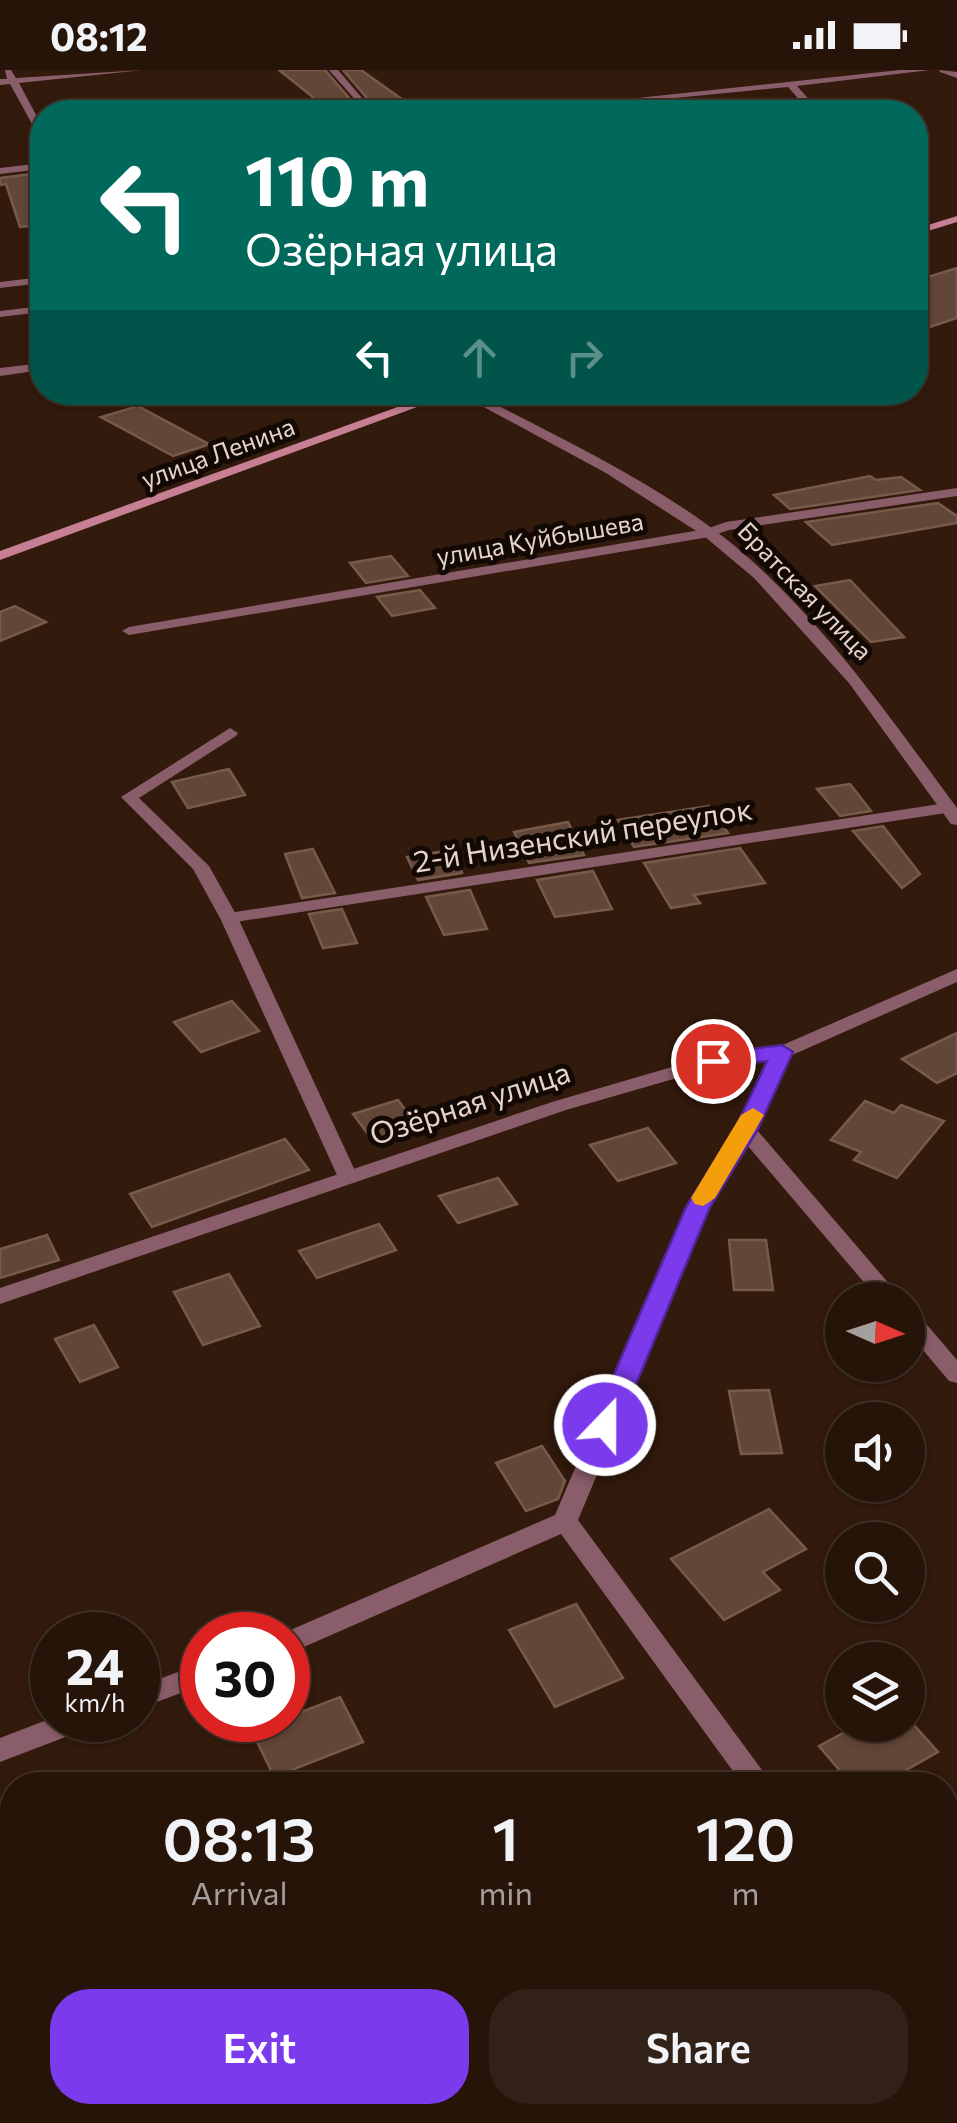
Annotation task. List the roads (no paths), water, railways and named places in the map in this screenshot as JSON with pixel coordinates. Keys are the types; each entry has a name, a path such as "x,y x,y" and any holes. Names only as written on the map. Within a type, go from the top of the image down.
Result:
{"main road":[{"path":"928,228 957,219"},
{"name":"улица Ленина","path":"0,556 416,405"}],"street":[{"path":"7,70 30,111"},
{"path":"0,82 139,70"},
{"path":"333,70 359,100"},
{"path":"631,100 926,70"},
{"path":"943,70 957,75"},
{"path":"791,84 805,100"},
{"path":"0,171 30,167"},
{"path":"0,284 30,281"},
{"path":"0,314 30,310"},
{"path":"0,372 30,368"},
{"name":"Братская улица","path":"487,405 611,470 710,532 759,575 854,680 951,814"},
{"name":"улица Куйбышева","path":"129,631 710,532 726,526 957,492"},
{"path":"230,733 128,797 200,866 229,918 347,1175"},
{"name":"2-й Низенский переулок","path":"229,918 951,814"},
{"name":"Озёрная улица","path":"0,1296 347,1175 713,1061 782,1052 957,976"},
{"path":"310,1632 565,1521 698,1207 746,1131 782,1052"},
{"path":"746,1131 876,1282"},
{"path":"925,1338 957,1375"},
{"path":"565,1521 749,1772"},
{"path":"0,1750 30,1739"}]}
